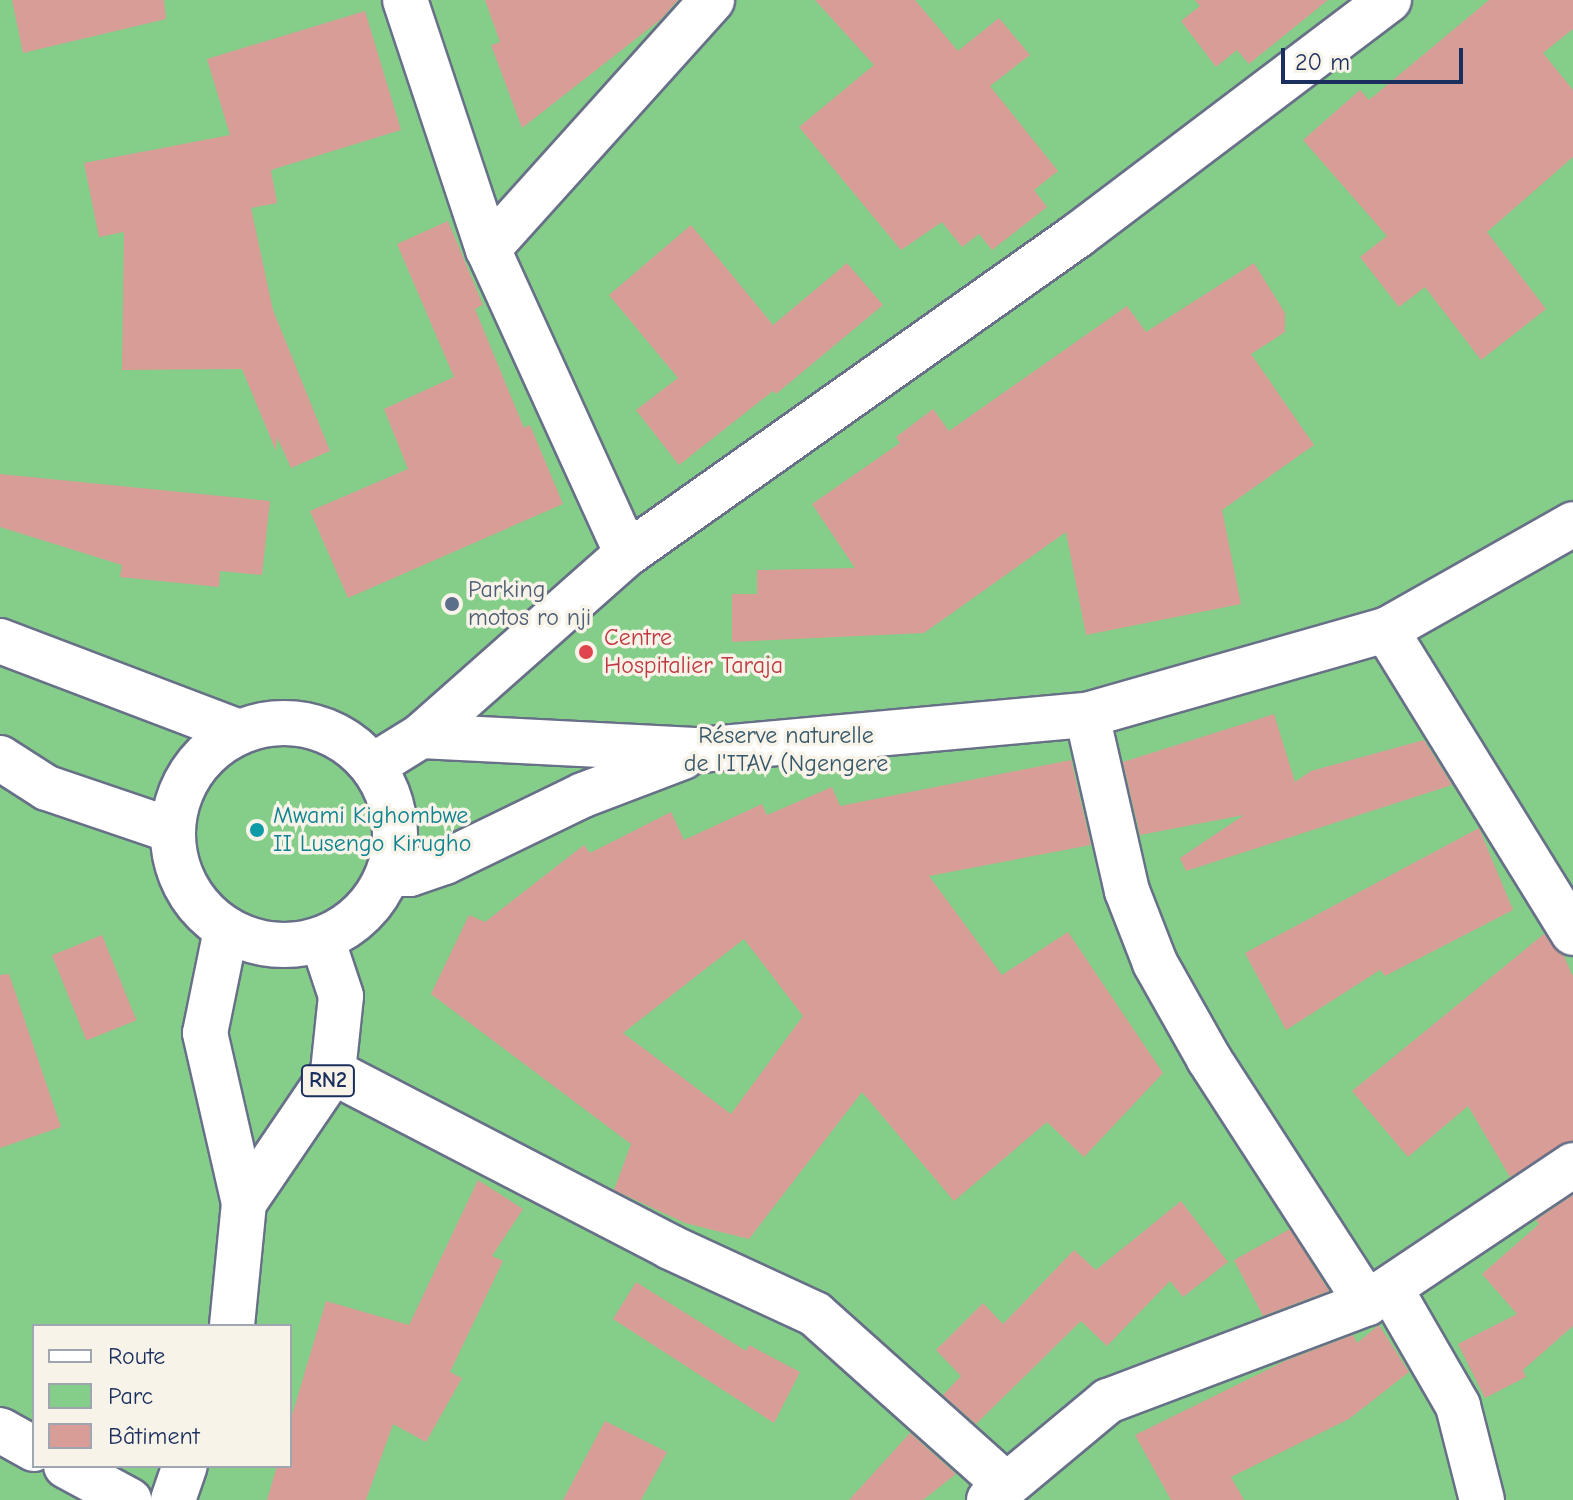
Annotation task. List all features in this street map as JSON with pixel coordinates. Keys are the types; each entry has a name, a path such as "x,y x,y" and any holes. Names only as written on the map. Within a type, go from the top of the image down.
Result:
{"main road":[{"path":"405,0 488,249 627,554"},
{"path":"488,249 712,0"},
{"path":"374,765 421,736 627,554 1078,235 1389,0"},
{"path":"421,736 700,750 1087,715 1386,630 1573,524"},
{"path":"1386,630 1573,933"},
{"path":"0,641 237,731"},
{"path":"1087,715 1127,891 1155,963 1209,1059 1458,1406 1482,1500"},
{"path":"274,721 312,724 374,765 392,799 397,836 389,874 370,906 322,939 265,946 226,930 206,915 173,852 171,830 184,782 206,752 237,731 274,721"},
{"path":"389,874 410,874 445,862 583,795 700,750"},
{"path":"0,758 47,788 171,830"},
{"name":"RN2","path":"226,930 205,1033 244,1203 232,1324"},
{"name":"RN2","path":"244,1203 333,1072 341,996 322,939"},
{"path":"333,1072 670,1247 815,1314 997,1492 1108,1401 1378,1296 1573,1165"},
{"path":"0,1430 32,1448"},
{"path":"70,1468 129,1500"},
{"path":"173,1500 184,1468"}],"green space":[{"name":"Réserve naturelle de l'ITAV (Ngengere","path":"0,0 1573,0 1573,1500 0,1500"}],"building":[{"path":"12,0 164,0 166,19 23,53"},
{"path":"485,0 678,0 660,20 522,128 491,45 500,42"},
{"path":"815,0 915,0 958,51 999,18 1030,55 990,86 1058,171 1034,190 1047,207 992,250 979,234 962,247 942,222 901,250 799,127 874,65"},
{"path":"1195,0 1328,0 1249,64 1237,50 1216,67 1181,21 1200,6"},
{"path":"1489,0 1573,0 1573,29 1543,53 1573,90 1573,157 1487,232 1546,309 1481,360 1425,287 1399,307 1360,257 1387,236 1303,140 1360,90 1369,100"},
{"path":"365,11 401,130 271,170 277,203 251,208 273,310 330,451 291,468 277,437 276,451 242,369 122,370 124,232 99,237 84,163 230,135 207,59"},
{"path":"448,221 483,305 475,309 524,428 530,425 563,504 348,598 310,511 408,469 384,409 454,377 397,244"},
{"path":"691,225 773,325 847,263 883,305 776,394 773,391 679,465 636,410 678,378 609,295"},
{"path":"1254,263 1285,313 1285,332 1251,354 1314,445 1222,510 1241,604 1086,635 1066,532 924,633 732,642 732,594 757,594 757,570 855,568 812,504 900,443 896,437 933,409 949,431 1127,306 1146,332"},
{"path":"0,474 270,501 262,575 220,571 219,587 120,577 122,565 0,527"},
{"path":"1274,714 1295,782 1311,771 1424,740 1452,785 1186,871 1180,858 1244,815 1140,835 1123,762"},
{"path":"1071,760 1091,845 929,876 1002,975 1068,932 1163,1073 1084,1157 1047,1122 954,1201 862,1092 749,1239 685,1223 614,1190 631,1144 431,994 469,915 485,922 584,845 590,853 671,812 684,840 762,804 767,815 832,787 840,806","holes":["744,939 803,1016 731,1114 623,1033"]},
{"path":"1479,828 1513,910 1385,976 1380,970 1286,1030 1245,953"},
{"path":"1544,934 1564,956 1573,977 1573,1140 1510,1177 1468,1106 1408,1157 1352,1091"},
{"path":"102,935 136,1020 86,1041 52,955"},
{"path":"9,974 61,1127 0,1148 0,975"},
{"path":"478,1180 523,1209 492,1256 503,1261 450,1372 462,1378 426,1442 393,1424 366,1500 267,1500 276,1468 292,1468 292,1415 326,1301 409,1325"},
{"path":"1573,1195 1573,1326 1523,1370 1526,1377 1485,1398 1458,1344 1517,1314 1482,1274 1539,1224 1536,1220"},
{"path":"1181,1201 1228,1262 1183,1297 1170,1281 1107,1346 1081,1321 976,1424 943,1395 961,1376 936,1350 983,1303 1003,1324 1074,1250 1096,1270"},
{"path":"1290,1229 1329,1291 1263,1316 1234,1260"},
{"path":"636,1282 746,1351 749,1345 800,1372 774,1423 613,1319"},
{"path":"1379,1325 1409,1372 1349,1419 1231,1477 1244,1500 1171,1500 1135,1435 1285,1361 1353,1335 1357,1343"},
{"path":"605,1421 667,1452 641,1500 563,1500"},
{"path":"910,1433 956,1474 923,1500 849,1500"}],"place":[{"name":"Parking motos ro nji","path":"452,604"},
{"name":"Centre Hospitalier Taraja","path":"586,652"},
{"name":"Mwami Kighombwe II Lusengo Kirugho","path":"257,830"}]}
